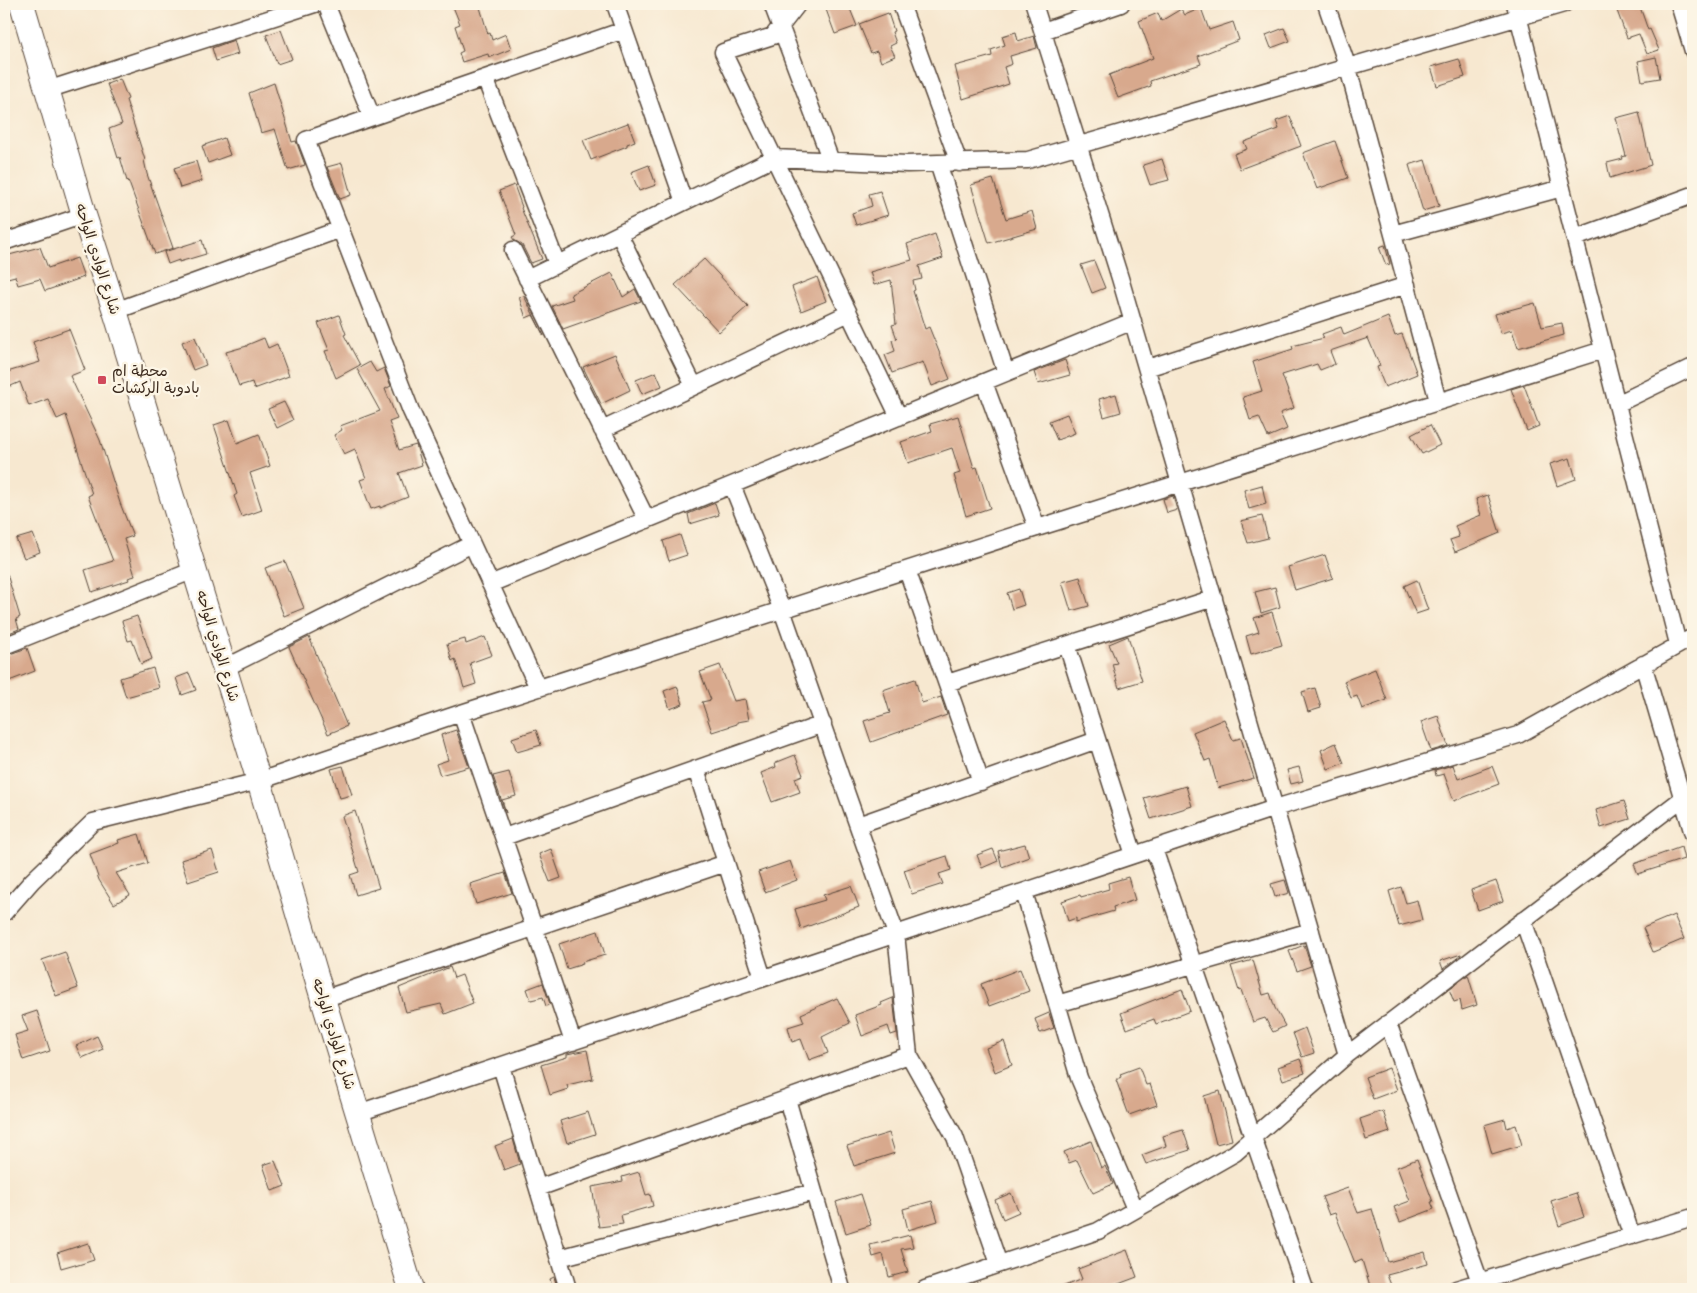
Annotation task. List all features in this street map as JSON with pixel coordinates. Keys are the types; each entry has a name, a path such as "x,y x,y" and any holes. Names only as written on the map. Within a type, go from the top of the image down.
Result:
{"main road":[{"name":"شارع الوادي الواحه","path":"22,4 84,216 225,668 410,1289"}],"street":[{"path":"47,90 315,4"},
{"path":"326,4 372,117"},
{"path":"615,4 684,202"},
{"path":"772,4 831,160"},
{"path":"798,4 773,36 723,52 899,417"},
{"path":"901,4 959,162"},
{"path":"1034,4 1147,368 1347,1055"},
{"path":"1043,31 1121,4"},
{"path":"1326,4 1348,68 1438,401"},
{"path":"527,279 774,158 907,164 1028,160 1348,68 1517,11 1564,4"},
{"path":"1679,4 1693,51"},
{"path":"1517,11 1678,644"},
{"path":"538,688 412,411 306,140 624,30"},
{"path":"485,78 558,264"},
{"path":"938,163 1006,373"},
{"path":"1393,234 1562,188"},
{"path":"1575,238 1693,195"},
{"path":"4,242 84,216"},
{"path":"115,311 341,229"},
{"path":"620,234 694,386"},
{"path":"512,250 647,520"},
{"path":"1147,368 1407,286"},
{"path":"602,430 849,313"},
{"path":"490,584 1133,321"},
{"path":"4,913 32,881 94,822 259,781 538,688 1180,482 1603,350"},
{"path":"1617,404 1693,367"},
{"path":"984,382 1037,528"},
{"path":"732,485 782,610 896,934 909,1055 955,1138 999,1264"},
{"path":"225,668 472,544"},
{"path":"4,646 194,570"},
{"path":"907,570 981,782"},
{"path":"947,683 1214,598"},
{"path":"358,1113 1275,808 1518,735 1693,637"},
{"path":"1067,645 1134,855"},
{"path":"1643,664 1693,834"},
{"path":"461,713 573,1042"},
{"path":"504,837 823,724"},
{"path":"858,826 1097,740"},
{"path":"696,769 764,978"},
{"path":"925,1289 1098,1231 1235,1152 1347,1055 1682,798"},
{"path":"1154,849 1305,1289"},
{"path":"323,999 726,863"},
{"path":"1024,892 1079,1078 1135,1209"},
{"path":"1523,920 1632,1236"},
{"path":"1057,1004 1310,931"},
{"path":"1388,1023 1480,1282"},
{"path":"538,1188 909,1055"},
{"path":"501,1066 568,1289"},
{"path":"787,1098 842,1289"},
{"path":"559,1258 814,1192"},
{"path":"1456,1289 1693,1217"}],"building":[{"path":"452,4 479,4 488,34 490,33 492,40 506,34 511,49 489,58 488,54 462,62 459,53 463,51 455,26 460,24"},
{"path":"824,4 848,4 857,26 835,34"},
{"path":"1628,4 1639,4 1648,30 1650,29 1659,50 1647,54 1639,34 1627,38 1616,8"},
{"path":"1201,8 1209,30 1233,22 1239,40 1198,56 1201,64 1150,81 1151,86 1118,98 1109,75 1153,58 1139,21 1158,13 1161,21 1181,9 1185,15"},
{"path":"888,13 896,43 890,46 895,56 881,62 877,51 871,53 859,24"},
{"path":"1284,28 1290,41 1271,48 1266,35"},
{"path":"281,30 292,59 277,64 266,35"},
{"path":"1016,32 1018,41 1034,36 1037,48 1010,56 1012,64 1004,67 1009,84 963,99 955,66 992,56 991,50 1005,45 1002,36"},
{"path":"234,40 238,54 216,61 212,48"},
{"path":"1656,57 1660,78 1642,81 1638,61"},
{"path":"1459,59 1465,77 1437,86 1431,67"},
{"path":"120,79 128,99 126,100 145,160 147,174 173,248 155,254 127,181 120,157 118,158 109,129 122,124 107,84"},
{"path":"274,83 292,142 296,141 305,165 288,170 275,129 261,133 249,93"},
{"path":"1639,112 1651,165 1610,178 1607,163 1623,159 1622,157 1626,156 1616,118"},
{"path":"1290,116 1301,146 1240,169 1234,154 1247,149 1244,142 1279,129 1276,121"},
{"path":"628,123 635,141 591,160 583,140"},
{"path":"224,138 230,155 208,163 202,146"},
{"path":"1335,141 1348,178 1317,189 1303,153"},
{"path":"1162,159 1169,180 1150,185 1143,165"},
{"path":"1425,160 1439,206 1423,211 1409,165"},
{"path":"196,161 202,181 180,188 174,168"},
{"path":"342,163 351,195 340,199 327,167"},
{"path":"649,165 656,185 639,191 631,172"},
{"path":"993,179 1006,219 1032,211 1037,229 989,243 971,185"},
{"path":"514,185 521,208 542,259 531,263 522,245 512,237 516,235 499,191"},
{"path":"880,191 888,215 856,225 852,213 872,206 869,194"},
{"path":"935,234 943,258 919,266 922,279 913,281 915,290 913,291 925,329 929,327 950,379 932,386 923,362 892,373 885,355 895,351 892,340 897,339 892,325 896,324 891,280 874,285 870,272 912,260 907,244"},
{"path":"202,240 206,254 168,264 164,252"},
{"path":"1385,245 1390,264 1386,265 1379,247"},
{"path":"40,247 48,268 77,258 84,277 45,291 40,279 18,285 15,276 4,279 4,259 10,257 9,255"},
{"path":"704,259 748,306 719,332 675,285"},
{"path":"1094,261 1105,288 1092,293 1081,265"},
{"path":"612,273 623,297 635,289 641,301 563,329 552,306 573,299 571,294"},
{"path":"817,277 826,301 801,311 792,287"},
{"path":"524,296 544,336 533,315 526,318 519,297"},
{"path":"1535,303 1542,327 1562,323 1564,335 1518,348 1512,330 1501,333 1495,314"},
{"path":"339,315 346,334 344,335 360,365 336,378 325,351 329,350 318,323"},
{"path":"1388,317 1395,336 1402,334 1417,374 1385,387 1377,367 1380,366 1368,338 1330,351 1335,364 1320,370 1317,364 1282,375 1294,408 1280,413 1287,429 1268,437 1259,417 1250,420 1243,397 1262,391 1253,362 1293,349 1292,346 1324,338 1322,334 1341,327 1344,335"},
{"path":"69,329 85,370 70,376 100,440 120,503 133,536 124,539 135,576 128,578 129,580 92,592 85,570 113,561 88,496 92,494 66,415 57,419 48,399 29,406 20,382 4,389 4,373 40,362 33,342"},
{"path":"195,337 206,365 193,370 182,342"},
{"path":"264,338 268,348 277,344 289,376 254,389 252,382 239,386 226,352 247,346"},
{"path":"615,354 630,390 601,404 583,367"},
{"path":"1065,360 1070,375 1038,384 1034,372"},
{"path":"370,362 376,372 384,368 391,386 385,389 397,419 389,422 399,450 416,445 422,465 399,473 408,497 380,508 380,506 371,509 360,480 366,478 355,449 344,454 334,435 342,430 340,426 380,411 357,369"},
{"path":"656,372 662,386 642,394 636,380"},
{"path":"1524,385 1539,426 1527,431 1511,389"},
{"path":"1116,394 1121,412 1104,417 1099,399"},
{"path":"284,402 293,420 277,428 268,409"},
{"path":"1067,414 1075,433 1057,440 1049,421"},
{"path":"958,416 974,468 977,467 990,508 966,516 954,475 960,473 952,448 908,463 901,442 932,431 930,424"},
{"path":"229,420 237,443 259,434 270,466 250,473 262,510 242,517 234,496 237,494 214,425"},
{"path":"1430,425 1440,445 1422,454 1411,435"},
{"path":"1570,458 1576,479 1557,486 1550,464"},
{"path":"1262,485 1266,504 1249,509 1244,490"},
{"path":"1488,495 1500,533 1455,552 1450,540 1459,537 1455,526 1481,515 1476,499"},
{"path":"1173,496 1177,510 1167,513 1163,499"},
{"path":"715,503 719,515 690,524 688,514"},
{"path":"1262,516 1268,538 1248,543 1241,521"},
{"path":"33,534 40,552 24,558 16,539"},
{"path":"680,535 687,555 669,561 663,541"},
{"path":"1325,555 1333,578 1295,590 1288,567"},
{"path":"285,561 304,608 284,616 265,568"},
{"path":"4,574 7,574 20,617 16,619 19,629 4,635"},
{"path":"1080,577 1089,606 1071,611 1062,582"},
{"path":"1417,580 1428,610 1416,614 1404,586"},
{"path":"1275,587 1280,607 1261,613 1255,592"},
{"path":"1019,589 1024,605 1012,609 1007,593"},
{"path":"1272,612 1282,645 1251,654 1246,636 1259,632 1254,618"},
{"path":"137,616 152,659 141,664 132,640 128,641 122,621"},
{"path":"1128,636 1142,681 1119,688 1112,664 1117,663 1109,644"},
{"path":"309,637 347,726 328,734 289,647"},
{"path":"485,637 492,655 470,663 476,684 464,688 455,659 452,661 447,644 465,639 466,644"},
{"path":"27,648 35,671 9,681 4,667 4,656"},
{"path":"720,665 734,701 745,699 749,720 737,722 737,724 712,732 702,702 711,700 700,672"},
{"path":"153,668 159,688 126,697 120,678"},
{"path":"1375,669 1387,700 1362,709 1357,696 1351,698 1344,681"},
{"path":"189,673 196,690 182,695 176,678"},
{"path":"915,679 922,703 941,697 947,715 871,742 864,721 890,713 883,690"},
{"path":"677,686 683,704 670,709 664,691"},
{"path":"1315,688 1321,708 1308,712 1302,692"},
{"path":"1438,716 1448,746 1431,751 1421,722"},
{"path":"1224,719 1233,740 1241,738 1254,778 1218,788 1210,759 1205,761 1193,732"},
{"path":"456,730 469,767 440,775 436,764 448,760 441,735"},
{"path":"536,730 541,745 517,752 512,738"},
{"path":"1336,743 1344,763 1328,769 1321,750"},
{"path":"795,755 803,775 795,778 800,792 772,802 761,773 776,767 775,763"},
{"path":"1453,765 1458,779 1492,766 1499,784 1454,801 1444,774 1436,776 1435,770"},
{"path":"343,766 352,795 340,798 331,769"},
{"path":"1299,767 1303,781 1291,784 1287,770"},
{"path":"509,772 516,796 502,800 506,813 493,776"},
{"path":"1186,786 1192,806 1151,819 1144,798"},
{"path":"1624,801 1630,819 1601,828 1596,810"},
{"path":"355,811 379,888 356,895 350,875 359,872 342,816"},
{"path":"139,834 148,863 116,873 130,895 114,904 99,880 90,854 119,843 118,840"},
{"path":"1025,844 1029,857 1002,867 998,851"},
{"path":"1681,847 1684,859 1638,874 1634,864"},
{"path":"551,849 561,878 550,882 539,854"},
{"path":"993,849 998,861 982,868 977,855"},
{"path":"212,850 219,872 188,882 181,860"},
{"path":"947,856 951,870 939,874 943,884 912,894 904,870"},
{"path":"790,861 797,880 765,892 758,872"},
{"path":"505,873 512,893 476,904 470,884"},
{"path":"1128,877 1135,900 1113,907 1114,911 1076,922 1076,918 1068,921 1062,901 1109,889 1108,883"},
{"path":"1285,880 1289,893 1275,897 1271,884"},
{"path":"1496,881 1503,901 1478,910 1471,890"},
{"path":"851,886 859,907 801,929 795,909 825,900 823,895"},
{"path":"1401,887 1406,903 1417,900 1422,920 1399,926 1389,891"},
{"path":"1674,915 1684,939 1653,952 1643,928"},
{"path":"598,931 605,955 567,969 559,944"},
{"path":"1304,945 1311,966 1297,971 1289,951"},
{"path":"65,952 78,988 56,996 42,960"},
{"path":"1461,955 1443,969 1440,961"},
{"path":"1253,960 1263,995 1270,993 1275,1008 1285,1026 1273,1032 1265,1018 1253,1022 1241,990 1239,991 1231,966"},
{"path":"450,967 454,978 462,975 473,1003 445,1014 441,1004 406,1012 399,988"},
{"path":"1020,969 1029,991 989,1006 981,984"},
{"path":"1468,975 1477,1005 1462,1010 1460,1000 1454,1002 1449,989"},
{"path":"543,983 550,1004 546,1006 543,997 531,1000 527,989"},
{"path":"1182,989 1190,1011 1156,1024 1154,1019 1127,1029 1121,1013"},
{"path":"837,998 850,1023 822,1037 828,1053 809,1060 801,1039 792,1042 788,1027 804,1022 801,1014"},
{"path":"893,998 897,1033 891,1035 888,1026 862,1036 855,1015 882,1005 881,1003"},
{"path":"37,1011 50,1051 23,1060 15,1035 28,1031 22,1016"},
{"path":"1049,1013 1054,1028 1040,1033 1035,1019"},
{"path":"1305,1028 1314,1053 1302,1057 1293,1033"},
{"path":"97,1036 103,1049 82,1058 76,1046"},
{"path":"1004,1041 1012,1065 995,1072 986,1048"},
{"path":"587,1050 593,1079 567,1085 568,1089 550,1095 541,1065 567,1057 567,1054"},
{"path":"1300,1059 1305,1073 1283,1080 1278,1067"},
{"path":"1139,1067 1146,1085 1150,1084 1157,1105 1129,1115 1116,1080 1121,1077 1120,1074"},
{"path":"1389,1068 1397,1090 1373,1099 1365,1077"},
{"path":"1220,1091 1232,1140 1216,1144 1204,1096"},
{"path":"1383,1111 1390,1132 1366,1140 1360,1119"},
{"path":"588,1112 595,1134 567,1143 560,1121"},
{"path":"1505,1119 1507,1128 1516,1125 1522,1145 1492,1154 1484,1125"},
{"path":"1183,1130 1190,1150 1146,1164 1142,1155 1166,1146 1163,1136"},
{"path":"889,1133 895,1153 854,1166 847,1146"},
{"path":"513,1139 520,1164 504,1170 495,1146"},
{"path":"1091,1141 1101,1168 1105,1166 1113,1184 1093,1193 1077,1160 1069,1163 1064,1152"},
{"path":"1417,1159 1434,1209 1400,1222 1394,1207 1410,1201 1397,1167"},
{"path":"275,1161 285,1186 272,1191 263,1165"},
{"path":"639,1172 646,1195 650,1194 653,1206 621,1215 623,1224 599,1227 592,1187 623,1181 622,1177"},
{"path":"1348,1188 1358,1213 1372,1209 1388,1262 1425,1252 1428,1264 1387,1275 1391,1285 1371,1289 1362,1260 1355,1263 1335,1213 1329,1215 1322,1197"},
{"path":"1011,1193 1019,1212 1003,1219 995,1200"},
{"path":"1576,1193 1584,1217 1559,1226 1551,1201"},
{"path":"861,1194 871,1225 846,1233 836,1202"},
{"path":"932,1201 938,1221 908,1230 903,1209"},
{"path":"910,1235 913,1247 901,1249 908,1272 889,1277 883,1254 873,1257 870,1245"},
{"path":"88,1243 94,1260 61,1268 57,1253"},
{"path":"1127,1250 1137,1277 1105,1289 1057,1289 1082,1279 1078,1269"},
{"path":"554,1277 558,1289 553,1289 550,1279"}],"place":[{"name":"محطة ام بادوبة الركشات","path":"102,380"}]}
